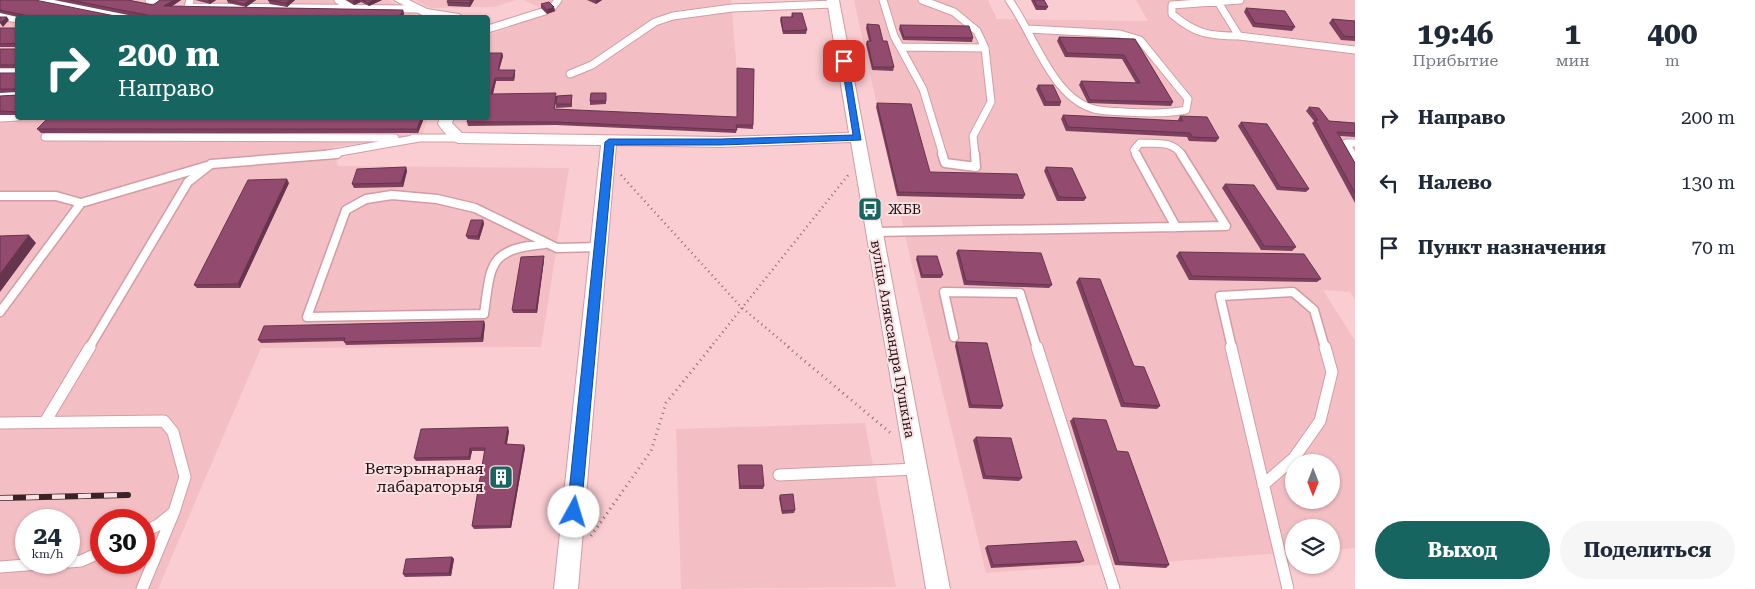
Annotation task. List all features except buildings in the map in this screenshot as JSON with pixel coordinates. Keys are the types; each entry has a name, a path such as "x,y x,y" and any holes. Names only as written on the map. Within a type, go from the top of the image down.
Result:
{"street":[{"path":"400,0 427,13 440,15"},
{"name":"вуліца Аляксандра Пушкіна","path":"833,2 938,589"},
{"path":"446,120 445,124 458,138 609,142 721,142 858,137"},
{"path":"566,589 609,142"}],"lane":[{"path":"42,0 115,15"},
{"path":"149,0 158,0"},
{"path":"190,0 188,7 354,9 427,13"},
{"path":"216,7 227,0"},
{"path":"256,8 266,0"},
{"path":"293,8 304,0"},
{"path":"338,0 354,9"},
{"path":"552,8 558,0"},
{"path":"883,0 900,47 923,89 945,164 976,167 973,136 991,102 986,48 977,30 954,12 922,0"},
{"path":"1010,0 1061,86 1072,99 1089,109 1145,113 1175,113 1186,110 1188,99 1140,40 1120,34 1028,30"},
{"path":"1240,0 1172,5 1172,14 1190,30 1207,36 1239,36 1355,50"},
{"path":"570,74 592,65 655,22 673,16 732,8 833,2"},
{"path":"1218,2 1239,36"},
{"path":"490,29 545,11"},
{"path":"0,16 15,19"},
{"path":"900,47 986,48"},
{"path":"0,72 15,72"},
{"path":"0,95 15,95"},
{"path":"0,118 15,117"},
{"path":"45,137 458,138"},
{"path":"0,196 56,196 81,203 211,164 335,154 419,138"},
{"path":"874,232 1176,227 1226,226 1178,149 1170,144 1140,143 1134,150 1176,227"},
{"path":"1355,143 1346,143 1355,158"},
{"path":"45,422 188,182 211,164"},
{"path":"545,244 520,245 504,252 492,263 484,314 307,317 346,210 366,199 392,195 437,199 475,208 545,244 557,248 599,247"},
{"path":"0,312 81,203"},
{"path":"954,336 944,292 1020,293 1114,589"},
{"path":"1263,486 1294,458 1320,421 1332,372 1314,310 1293,292 1220,296 1263,486 1288,589"},
{"path":"0,423 164,421 173,432 185,477 174,512 142,589"},
{"path":"779,475 917,469"},
{"path":"155,526 174,512"},
{"path":"0,567 15,566"}],"path":[{"path":"590,537 651,451 666,403 853,169"},
{"path":"616,170 742,307 894,436"}],"shaded area":[{"path":"0,0 388,0 416,15 15,15 15,120 427,120 422,135 333,147 338,166 569,168 541,347 261,348 158,589 0,589"},
{"path":"415,0 516,0 494,7 430,8"},
{"path":"524,0 731,0 737,72 737,120 490,113 490,34 547,14 541,8"},
{"path":"854,0 988,0 997,19 1148,21 1136,0 1355,0 1355,299 1350,292 1323,290 1355,341 1355,548 1340,549 1340,519 1285,519 1285,553 1164,562 1165,568 1107,564 986,573 908,248"},
{"path":"865,423 896,587 681,589 676,429"}],"railway":[{"path":"0,498 128,495"}],"place":[{"name":"ЖБВ","path":"870,209"},
{"name":"Ветэрынарная лабараторыя","path":"501,477"}],"route":[{"path":"574,512 609,142 721,142 858,137 844,61"}]}
